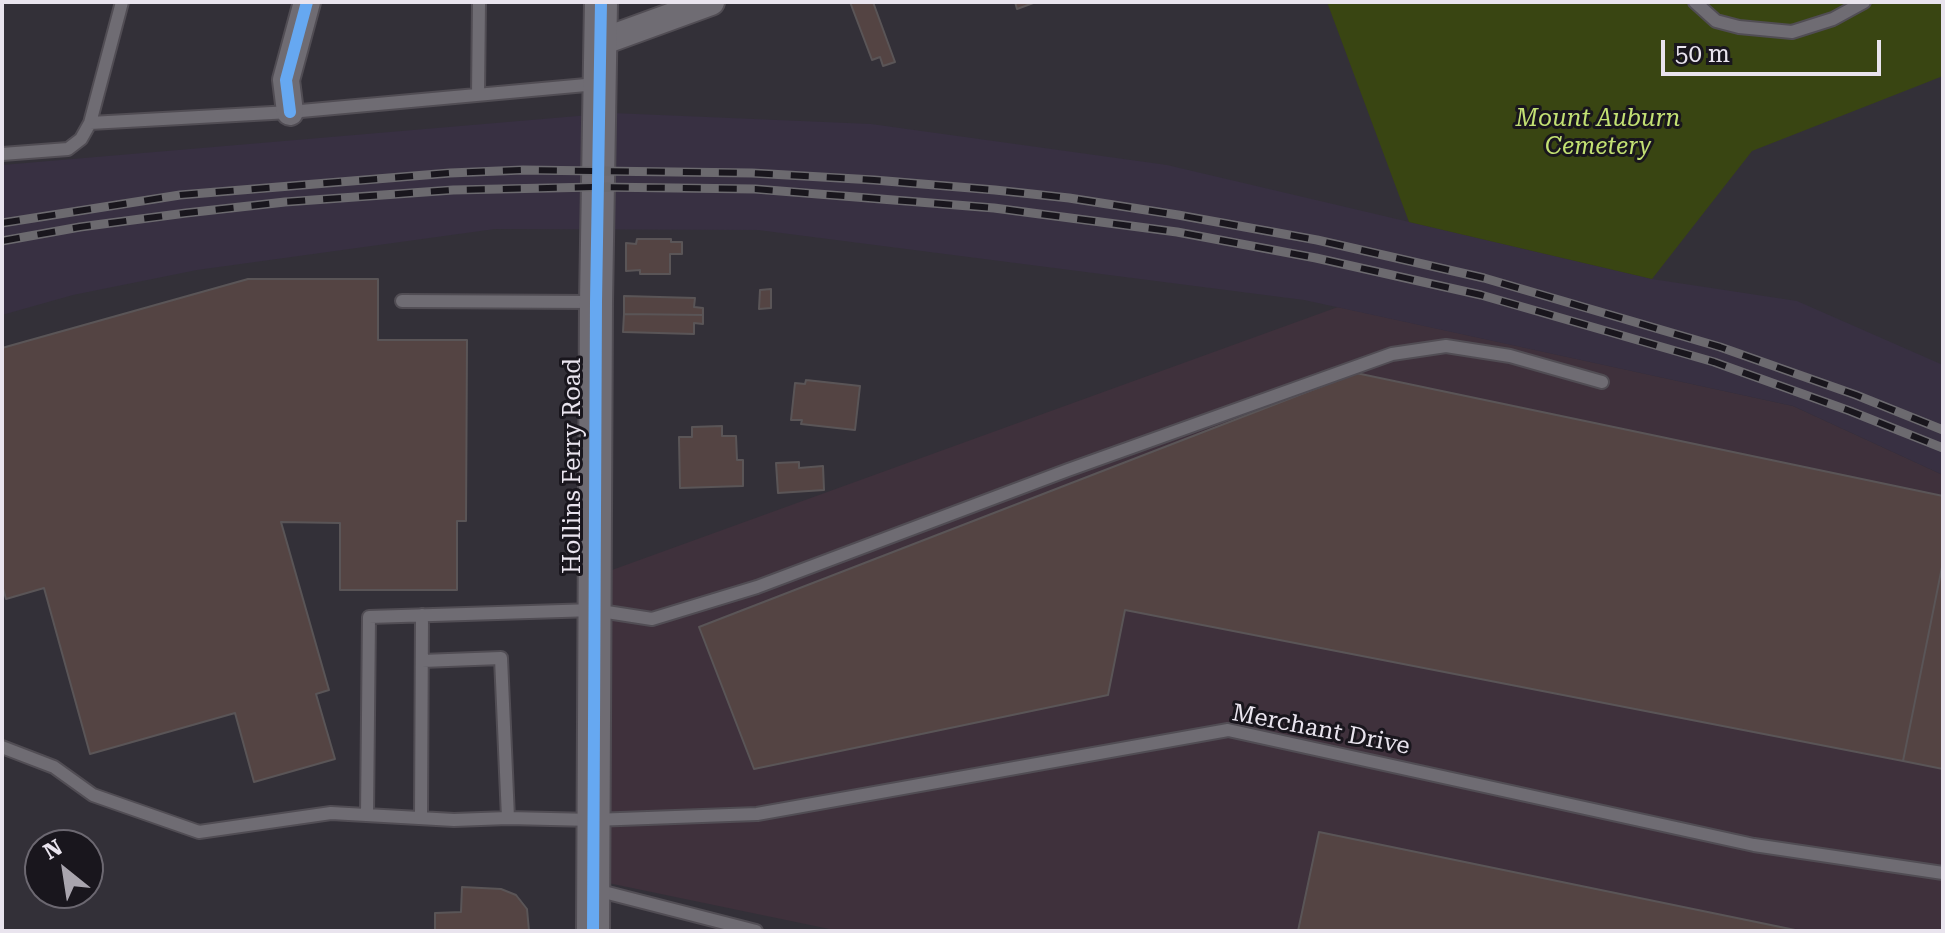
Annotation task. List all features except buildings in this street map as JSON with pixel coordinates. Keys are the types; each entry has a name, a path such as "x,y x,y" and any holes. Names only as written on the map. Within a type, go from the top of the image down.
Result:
{"street":[{"path":"290,112 286,80 307,2"},
{"name":"Hollins Ferry Road","path":"593,931 596,302 601,2"},
{"path":"601,42 711,2"}],"lane":[{"path":"2,154 68,149 81,139 90,123 122,2"},
{"path":"478,95 479,2"},
{"path":"1695,2 1716,21 1739,27 1792,32 1833,19 1864,2"},
{"path":"90,123 290,112 600,83"},
{"path":"402,301 596,302"},
{"path":"367,815 369,617 594,610 652,619 757,587 1068,470 1392,354 1446,346 1510,356 1602,382"},
{"path":"421,818 422,615"},
{"path":"422,661 501,658 508,818"},
{"name":"Merchant Drive","path":"2,747 54,767 93,795 199,832 331,813 454,820 593,820 757,814 1228,730 1754,845 1943,873"},
{"path":"593,889 756,931"}],"shaded area":[{"path":"613,113 871,124 1167,165 1652,279 1797,301 1943,365 1943,475 1793,406 1304,300 758,230 495,229 197,270 73,295 2,315 2,165"},
{"path":"1338,307 1793,406 1943,475 1943,931 839,931 608,883 612,570"}],"green space":[{"name":"Mount Auburn Cemetery","path":"1327,2 1943,2 1943,76 1752,151 1652,279 1409,222"}],"railway":[{"path":"2,223 180,195 523,170 752,173 995,190 1069,198 1317,240 1484,278 1720,347 1856,395 1943,430"},
{"path":"2,241 186,213 285,202 453,190 597,187 755,189 994,208 1177,232 1316,258 1481,295 1714,362 1943,448"}],"cycle path":[{"path":"290,112 286,80 307,2"},
{"path":"593,931 596,302 601,2"}]}
